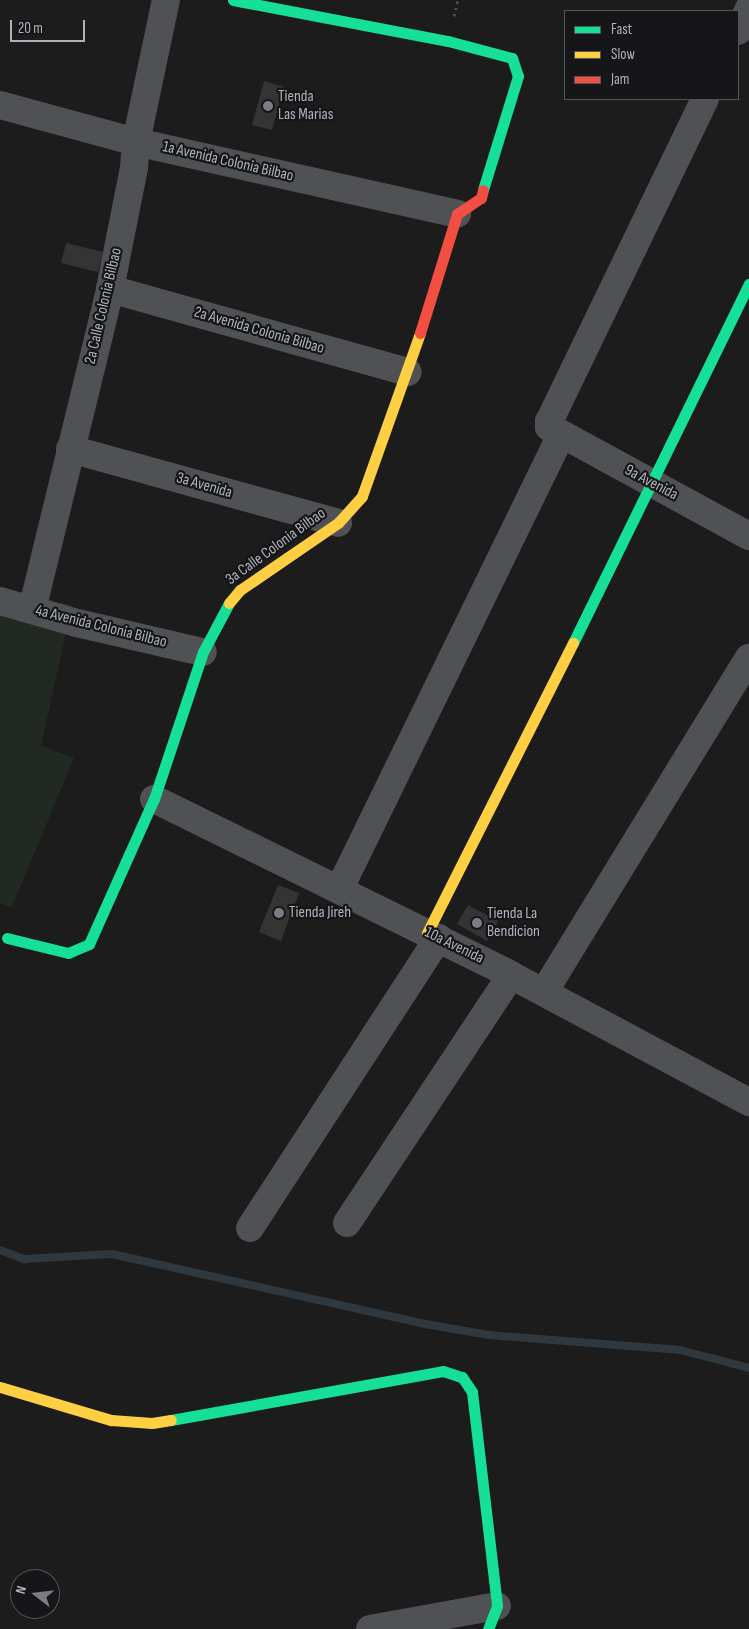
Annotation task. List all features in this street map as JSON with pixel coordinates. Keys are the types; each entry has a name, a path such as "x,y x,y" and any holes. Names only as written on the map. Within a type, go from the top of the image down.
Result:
{"street":[{"name":"2a Calle Colonia Bilbao","path":"32,610 110,289 134,168 136,142 166,0"},
{"path":"233,0 448,41 512,58 518,76 481,198 457,214"},
{"path":"739,29 749,8"},
{"path":"339,890 557,433 549,421 705,100"},
{"name":"1a Avenida Colonia Bilbao","path":"0,105 136,142 457,214"},
{"name":"3a Calle Colonia Bilbao","path":"8,938 68,953 89,944 154,799 203,652 228,604 240,590 338,523 362,496 408,372 457,214"},
{"path":"250,1228 433,936 749,284"},
{"name":"2a Avenida Colonia Bilbao","path":"110,289 408,372"},
{"name":"9a Avenida","path":"557,433 749,536"},
{"name":"3a Avenida","path":"70,449 338,523"},
{"name":"4a Avenida Colonia Bilbao","path":"0,601 203,652"},
{"path":"544,992 749,658"},
{"name":"10a Avenida","path":"154,799 511,975 749,1102"},
{"path":"347,1223 511,975"},
{"path":"0,1387 111,1420 152,1423 444,1371 462,1377 472,1392 492,1617 370,1629"}],"shaded area":[{"path":"0,589 72,605 41,746 74,758 12,907 0,904"}],"building":[{"name":"Tienda Las Marias","path":"264,81 284,87 272,130 252,125"},
{"path":"66,243 103,252 98,272 61,263"},
{"name":"Tienda Jireh","path":"278,885 299,893 281,941 259,932"},
{"name":"Tienda La Bendicion","path":"468,905 498,921 487,941 457,924"}],"waterway":[{"path":"0,1250 24,1259 112,1254 425,1324 489,1335 680,1350 749,1368"}],"traffic: fast":[{"path":"233,0 448,41 512,58 518,76 483,190"},
{"path":"573,643 749,284"},
{"path":"7,938 68,953 89,944 154,799 203,652 229,603"},
{"path":"171,1420 443,1371 462,1377 472,1392 497,1606 488,1629"}],"traffic: slow":[{"path":"229,603 240,590 338,523 362,496 420,333"},
{"path":"427,933 573,643"},
{"path":"0,1387 111,1420 152,1423 171,1420"}],"traffic: jam":[{"path":"420,333 457,214 481,198 483,190"}],"place":[{"name":"Tienda Las Marias","path":"268,106"},
{"name":"Tienda Jireh","path":"279,913"},
{"name":"Tienda La Bendicion","path":"477,923"}]}
